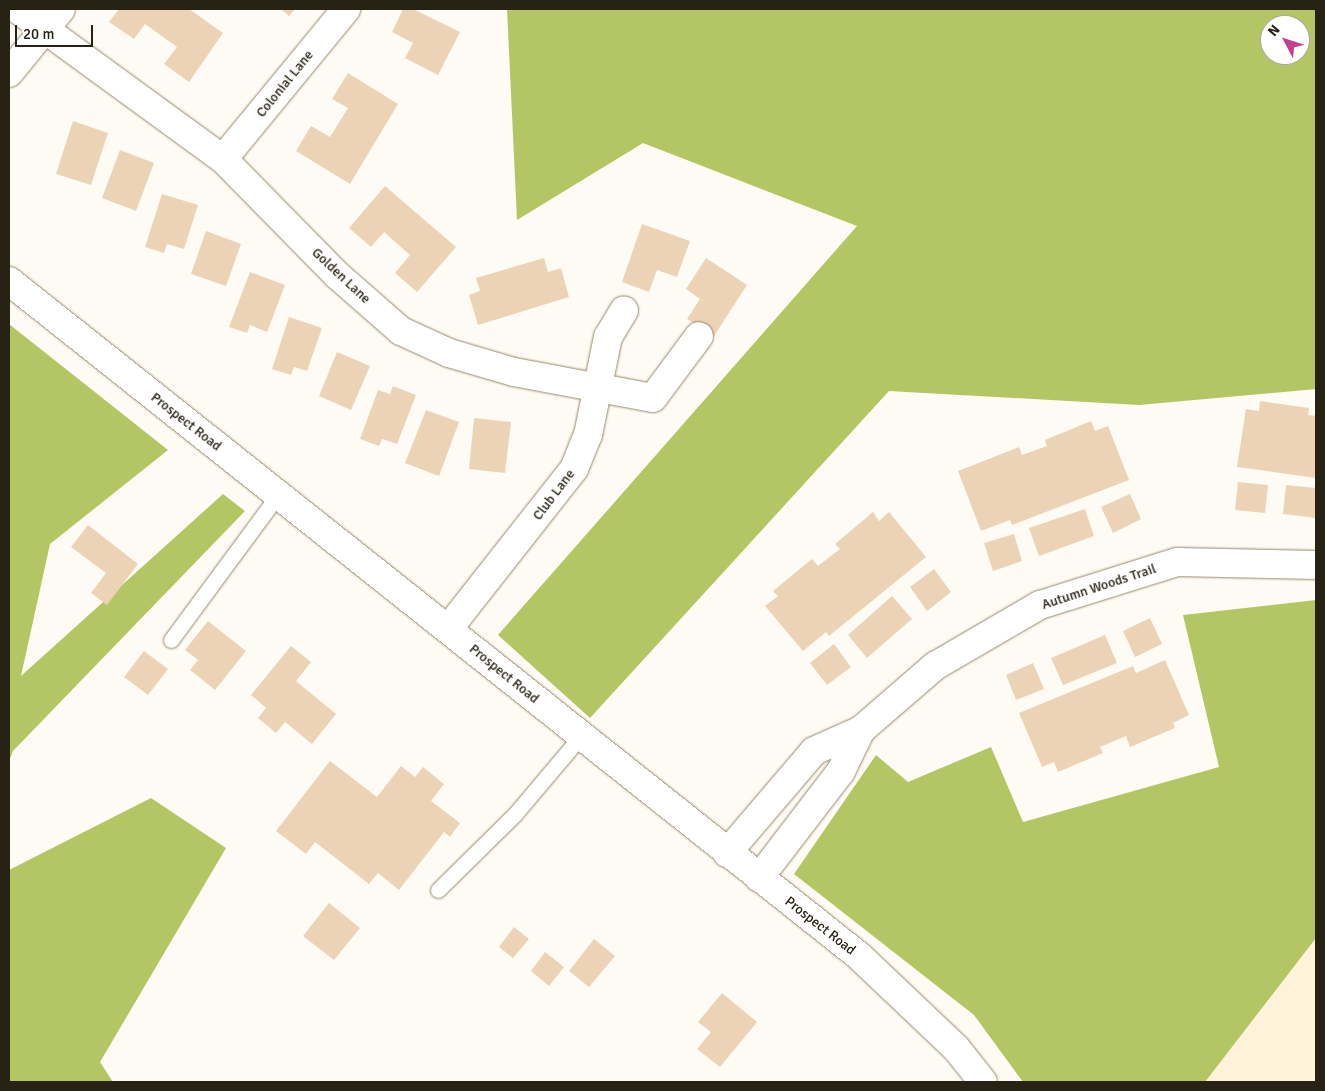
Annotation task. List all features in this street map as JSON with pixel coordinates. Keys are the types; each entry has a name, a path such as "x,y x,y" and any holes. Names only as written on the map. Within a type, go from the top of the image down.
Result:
{"street":[{"name":"Golden Lane","path":"17,9 53,18 223,159 337,275 401,331 449,352 514,372 653,398 699,336"},
{"name":"Colonial Lane","path":"223,159 346,9"},
{"path":"9,73 53,18"},
{"name":"Prospect Road","path":"9,281 866,963 956,1048 983,1082"},
{"name":"Club Lane","path":"448,629 574,469 588,435 608,337 624,310"},
{"name":"Autumn Woods Trail","path":"727,853 814,751 861,730 935,666 1040,604 1177,562 1316,565"},
{"name":"Autumn Woods Trail","path":"759,878 841,771 861,730"}],"lane":[{"path":"171,640 278,494"},
{"path":"438,890 515,814 581,736"}],"shaded area":[{"path":"1316,938 1316,1082 1205,1082"}],"green space":[{"path":"507,9 1316,9 1316,389 1139,405 889,391 590,718 498,635 857,226 643,143 517,220"},
{"path":"9,324 168,450 50,544 21,676 223,494 245,511 13,751 9,761"},
{"path":"1316,600 1316,938 1205,1082 1023,1082 974,1015 794,874 876,755 908,782 991,747 1023,822 1219,767 1183,615"},
{"path":"151,798 226,848 100,1062 113,1082 9,1082 9,870"}],"building":[{"path":"119,9 189,9 223,33 189,82 164,64 177,47 145,24 134,39 109,22"},
{"path":"281,9 295,9 289,16"},
{"path":"403,9 413,9 460,32 438,75 405,58 413,43 392,32"},
{"path":"348,73 398,104 350,184 296,151 311,126 330,137 348,108 332,99"},
{"path":"73,121 108,133 91,185 56,174"},
{"path":"120,150 154,163 136,211 102,198"},
{"path":"385,186 456,247 417,292 395,273 410,255 384,232 371,247 349,228"},
{"path":"162,194 198,205 184,249 167,244 164,253 145,247"},
{"path":"642,224 690,241 677,277 657,270 649,292 622,282"},
{"path":"206,231 241,244 226,286 191,274"},
{"path":"544,258 548,272 561,268 569,297 478,325 469,295 480,291 476,278"},
{"path":"706,258 747,285 714,336 687,319 700,299 686,289"},
{"path":"250,272 285,285 267,332 250,325 247,333 229,327"},
{"path":"289,317 322,328 307,371 294,367 291,375 272,369"},
{"path":"337,352 370,366 351,410 319,396"},
{"path":"393,386 416,395 397,444 382,439 379,446 360,439 378,390 390,394"},
{"path":"1260,401 1309,408 1308,415 1316,416 1316,478 1237,467 1246,409 1259,411"},
{"path":"426,410 459,422 439,476 405,463"},
{"path":"474,418 511,422 505,473 469,469"},
{"path":"1091,421 1095,431 1108,426 1129,480 1012,525 1010,520 981,531 958,471 1019,447 1022,455 1047,446 1045,440"},
{"path":"1238,482 1268,485 1265,513 1235,510"},
{"path":"1286,485 1316,488 1316,518 1283,514"},
{"path":"1130,494 1141,519 1113,533 1101,507"},
{"path":"1085,509 1094,536 1039,556 1029,528"},
{"path":"873,512 879,521 889,512 926,557 829,636 826,632 803,651 765,606 778,596 773,591 812,559 818,566 840,549 835,544"},
{"path":"88,525 138,564 107,605 91,593 106,573 71,547"},
{"path":"1014,534 1022,561 993,571 984,543"},
{"path":"934,569 951,592 927,611 910,587"},
{"path":"892,596 912,619 867,658 848,635"},
{"path":"1150,618 1162,644 1135,657 1123,631"},
{"path":"208,621 246,651 215,690 190,670 198,660 185,650"},
{"path":"1105,635 1117,663 1063,685 1051,658"},
{"path":"834,644 851,667 827,685 810,663"},
{"path":"291,646 311,662 296,681 336,714 312,744 285,722 276,733 258,718 266,708 251,695"},
{"path":"144,651 168,669 148,695 124,677"},
{"path":"1165,660 1189,715 1173,723 1175,728 1130,747 1126,736 1100,747 1103,753 1058,772 1054,762 1042,767 1019,713 1133,666 1136,673"},
{"path":"1033,663 1044,689 1016,700 1006,675"},
{"path":"330,761 377,797 401,766 415,777 423,767 444,784 431,801 460,823 450,837 444,832 399,890 378,873 369,884 315,842 306,854 276,831"},
{"path":"329,903 360,928 334,960 303,936"},
{"path":"514,927 529,939 513,958 499,947"},
{"path":"594,939 615,956 589,987 569,971"},
{"path":"545,952 564,967 549,986 531,971"},
{"path":"722,993 757,1022 720,1067 697,1049 711,1032 698,1022"}]}
